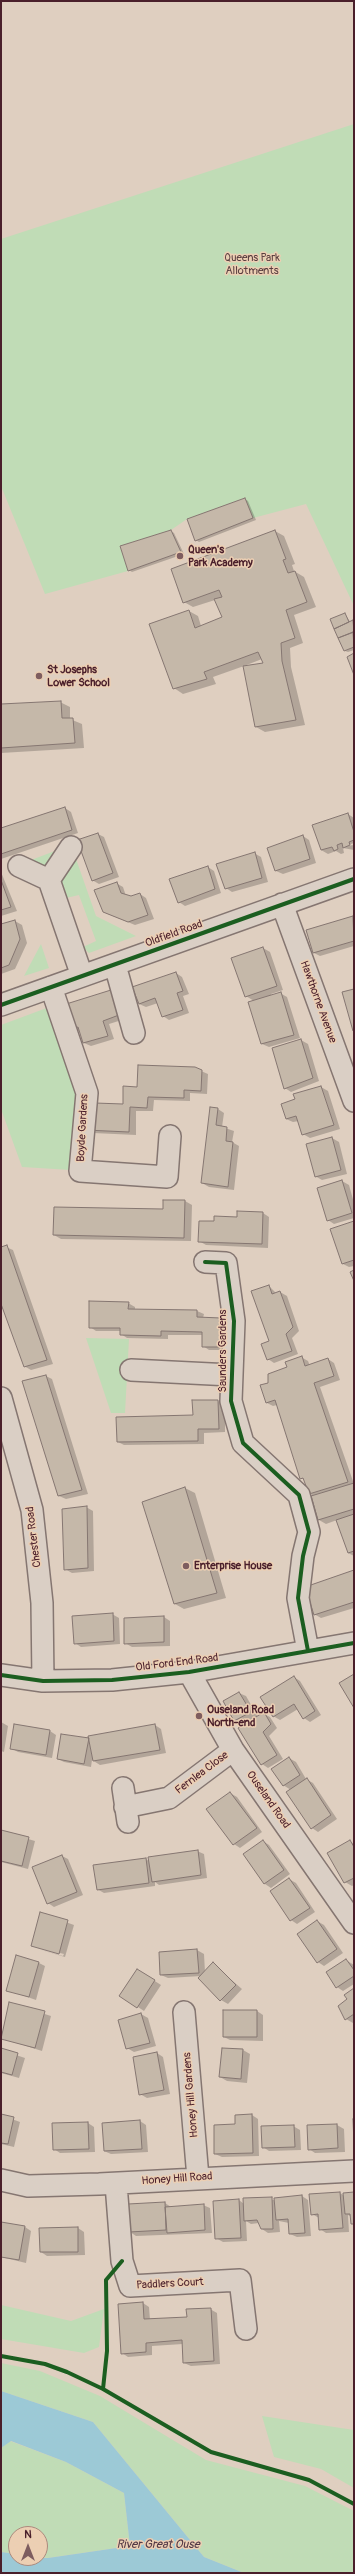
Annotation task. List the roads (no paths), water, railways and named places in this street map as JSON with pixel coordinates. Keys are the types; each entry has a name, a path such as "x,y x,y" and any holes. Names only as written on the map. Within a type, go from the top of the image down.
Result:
{"street":[{"path":"49,880 71,847"},
{"path":"19,866 49,880 82,976"},
{"name":"Oldfield Road","path":"1,1005 354,879"},
{"name":"Hawthorne Avenue","path":"282,904 354,1101"},
{"path":"115,965 134,1033"},
{"name":"Boyde Gardens","path":"51,987 87,1092 80,1171 167,1177 170,1136"},
{"name":"Saunders Gardens","path":"205,1262 226,1263 234,1321 231,1375 232,1401 243,1443 299,1495 309,1532 303,1556 298,1598 308,1651"},
{"name":"Saunders Gardens","path":"131,1370 231,1375"},
{"name":"Chester Road","path":"1,1398 4,1421 32,1510 42,1603 43,1681"},
{"name":"Old Ford End Road","path":"1,1675 43,1681 112,1680 189,1672 354,1643"},
{"name":"Ouseland Road","path":"189,1672 233,1750 354,1923"},
{"name":"Fernlea Close","path":"125,1806 169,1798 233,1750"},
{"name":"Honey Hill Gardens","path":"184,2012 198,2178"},
{"name":"Honey Hill Road","path":"1,2180 28,2186 116,2184 198,2178 354,2171"},
{"name":"Paddlers Court","path":"116,2184 122,2261 130,2286 240,2280 246,2329"}],"water":[{"name":"River Great Ouse","path":"1,2391 93,2422 204,2557 244,2573 1,2573 1,2552 8,2553 8,2566 48,2566 48,2558 130,2546 124,2493 66,2462 11,2441 1,2448"}],"place":[{"name":"Queen's Park Academy","path":"180,556"},
{"name":"St Josephs Lower School","path":"39,676"},
{"name":"Enterprise House","path":"186,1566"},
{"name":"Ouseland Road North-end","path":"199,1716"}],"park label":[{"name":"Queens Park Allotments","path":"252,264"}]}
